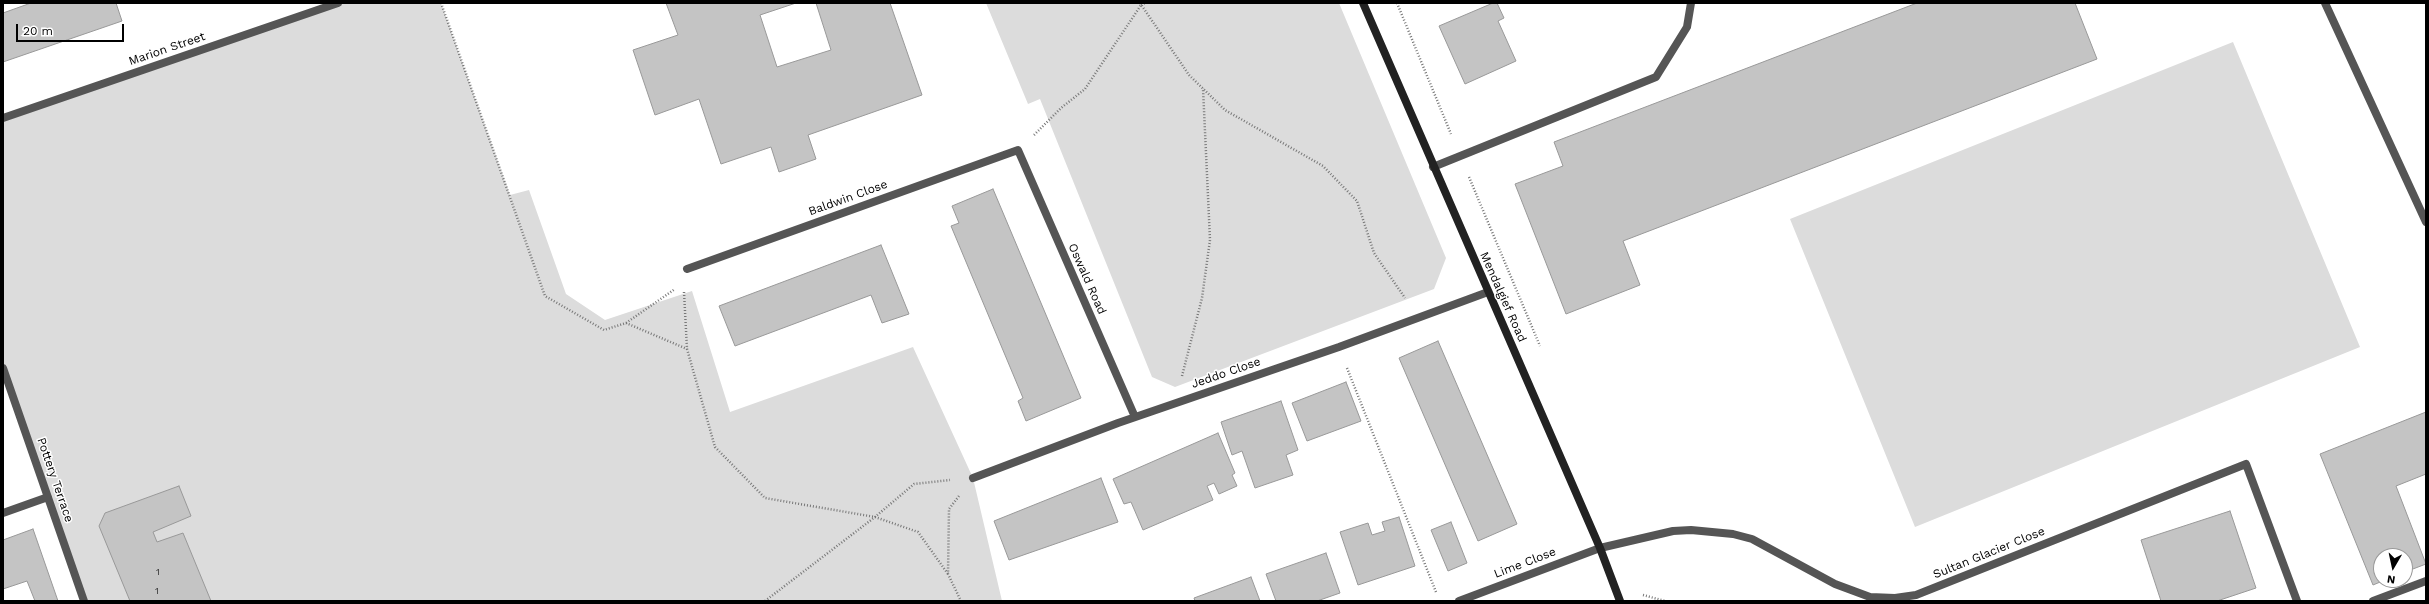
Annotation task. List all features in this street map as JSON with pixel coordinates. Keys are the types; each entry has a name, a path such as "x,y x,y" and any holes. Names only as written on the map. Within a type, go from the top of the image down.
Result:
{"street":[{"name":"Marion Street","path":"3,118 338,3"},
{"name":"Mendalgief Road","path":"1363,3 1600,548 1620,601"},
{"path":"1433,166 1656,77 1687,27 1691,3"},
{"path":"2325,3 2426,222"},
{"name":"Baldwin Close","path":"686,269 1018,150"},
{"name":"Oswald Road","path":"1018,150 1135,417"},
{"name":"Jeddo Close","path":"973,478 1135,417 1338,347 1488,292"},
{"name":"Pottery Terrace","path":"3,368 84,601"},
{"name":"Sultan Glacier Close","path":"1600,548 1673,531 1711,531 1733,534 1752,539 1835,584 1870,599 1895,598 1916,595 2246,464 2297,601"},
{"path":"3,513 48,497"},
{"name":"Lime Close","path":"1458,601 1600,548"},
{"path":"2373,601 2426,581"}],"path":[{"path":"441,3 545,296 604,330 626,323 674,291 686,269"},
{"path":"1018,150 1061,108 1084,89 1141,4 1145,3"},
{"path":"1397,3 1452,136"},
{"path":"1141,4 1190,75 1225,110 1323,166 1357,201 1374,253 1419,318"},
{"path":"1176,403 1202,298 1210,240 1203,88"},
{"path":"1467,172 1542,349"},
{"path":"686,269 684,294 686,349 715,446 765,498 875,517 918,532 948,574 961,601"},
{"path":"626,323 686,349"},
{"path":"1338,347 1437,594"},
{"path":"765,601 875,517 914,484 973,478"},
{"path":"948,574 949,509 973,478"},
{"path":"1644,601 1642,595 1665,601"}],"shaded area":[{"path":"338,3 441,3 510,195 529,190 566,294 605,320 692,291 730,412 913,347 973,478 1002,601 84,601 3,371 3,118"},
{"path":"986,3 1339,3 1446,258 1434,289 1175,387 1152,377 1040,99 1028,104"},
{"path":"2233,42 2360,347 1915,527 1790,219"}],"building":[{"path":"31,3 116,3 122,21 3,62 3,13"},
{"path":"666,3 796,3 760,15 777,67 831,50 816,3 890,3 922,95 808,135 816,159 779,172 771,147 721,164 699,99 655,115 633,50 678,35"},
{"path":"1493,3 1497,3 1504,18 1498,21 1516,61 1465,84 1439,26"},
{"path":"1917,3 2075,3 2097,59 1623,241 1640,285 1566,314 1515,184 1563,166 1554,142"},
{"path":"993,189 1081,398 1026,421 1018,401 1023,398 951,226 959,223 952,206"},
{"path":"881,245 909,314 882,323 871,295 735,346 719,306"},
{"path":"1438,341 1517,524 1478,541 1399,358"},
{"path":"1346,382 1361,421 1307,441 1292,403"},
{"path":"1281,401 1298,450 1286,455 1293,475 1255,488 1242,451 1232,455 1221,422"},
{"path":"2426,412 2426,474 2396,486 2426,564 2413,569 2413,548 2373,548 2373,585 2320,454"},
{"path":"1218,433 1235,473 1232,475 1237,486 1219,494 1214,483 1207,486 1213,500 1143,530 1131,502 1124,504 1113,479"},
{"path":"1101,478 1118,522 1009,560 994,521"},
{"path":"179,486 191,516 153,532 157,542 183,533 211,601 130,601 99,526 105,513"},
{"path":"2230,511 2256,588 2217,601 2161,601 2141,540"},
{"path":"1399,517 1415,566 1358,585 1340,532 1368,523 1372,535 1385,531 1382,522"},
{"path":"1451,522 1467,563 1448,571 1431,530"},
{"path":"33,529 58,601 35,601 27,581 3,589 3,540"},
{"path":"1326,553 1340,593 1317,601 1276,601 1266,574"},
{"path":"1251,577 1260,601 1195,601 1194,598"}]}
